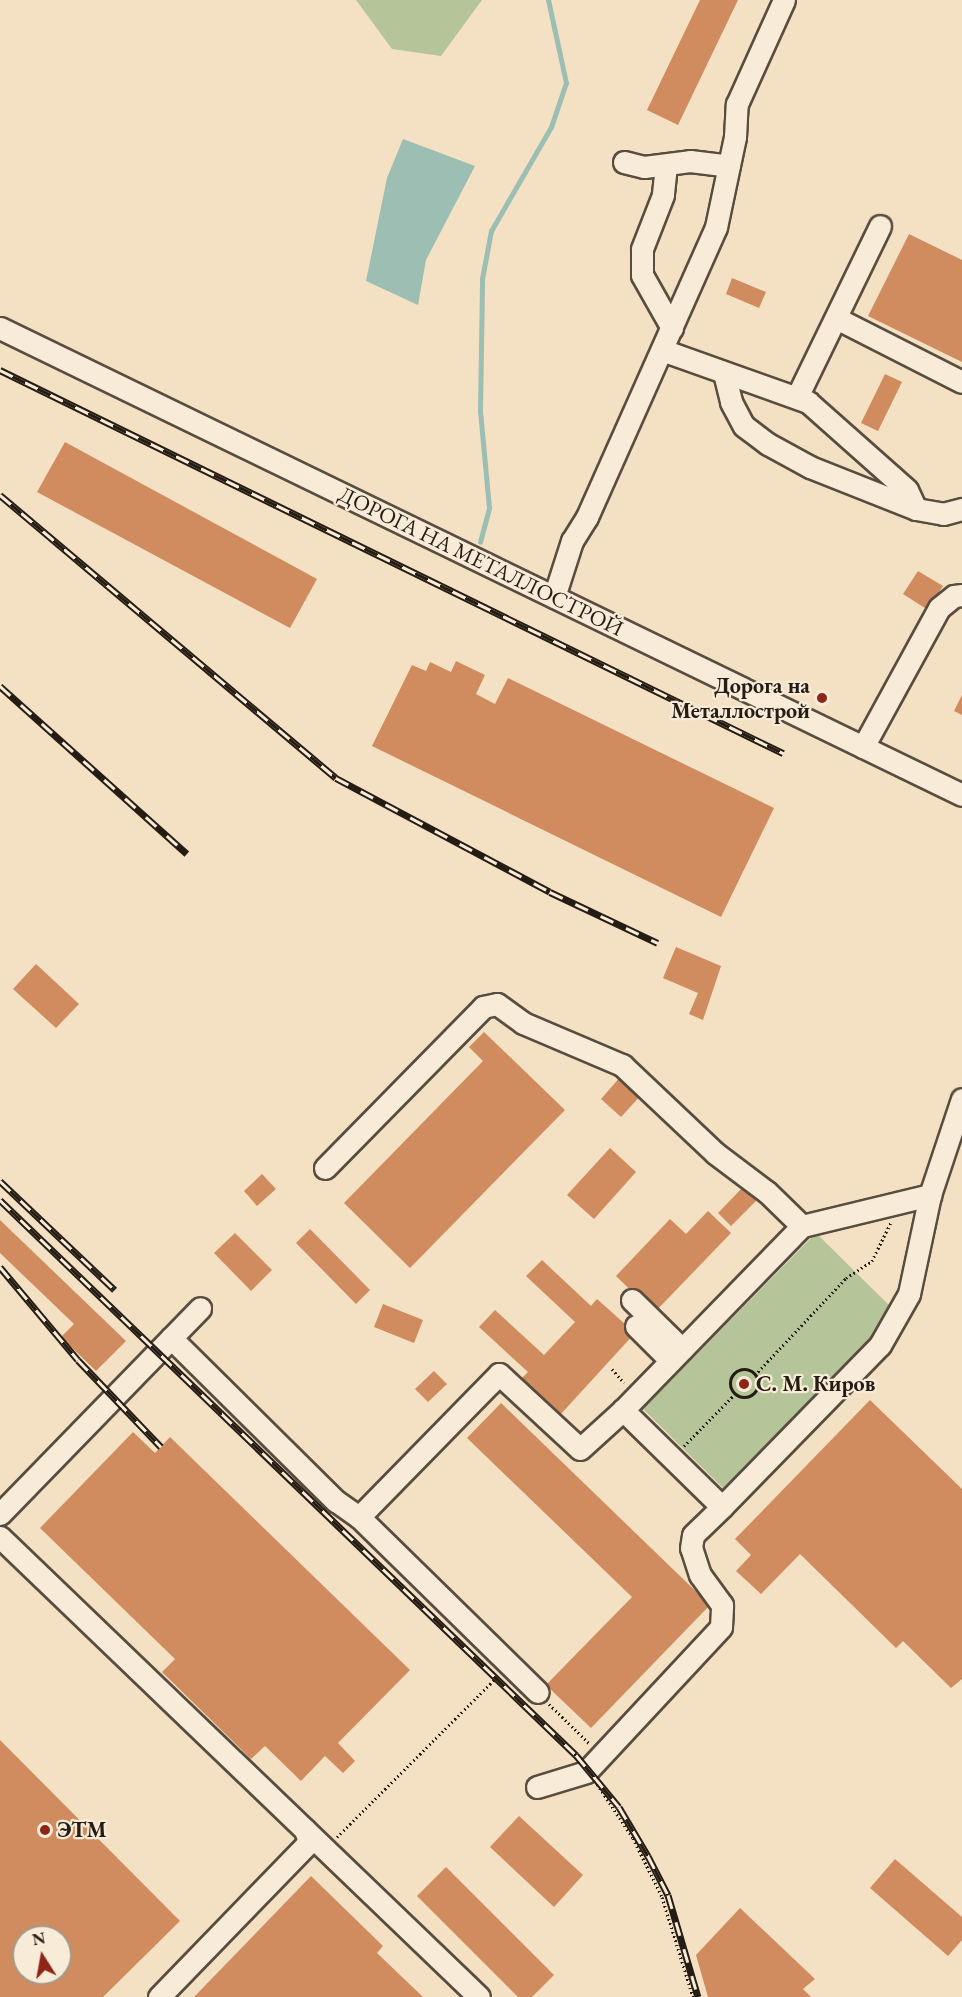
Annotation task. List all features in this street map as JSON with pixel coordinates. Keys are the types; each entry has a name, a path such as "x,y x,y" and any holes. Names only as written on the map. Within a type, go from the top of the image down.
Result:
{"street":[{"path":"554,597 572,541 586,517 716,227 729,166 737,104 784,0"},
{"path":"624,162 645,167 690,161 729,166"},
{"path":"666,165 663,195 642,249 642,275 672,328"},
{"path":"797,397 880,226"},
{"path":"836,318 962,382"},
{"name":"ДОРОГА НА МЕТАЛЛОСТРОЙ","path":"0,328 962,795"},
{"path":"662,350 724,373 766,384 797,397 823,414 907,490 916,509"},
{"path":"724,373 731,402 744,426 768,444 810,468 916,509 943,514 962,509"},
{"path":"863,747 939,608 954,596 962,596"},
{"path":"325,1168 483,1008 497,1004 523,1023 622,1065 715,1153 767,1192 802,1226"},
{"path":"537,1786 586,1772 601,1753 721,1627 722,1605 700,1575 691,1548 693,1535 880,1345 909,1294 930,1195 962,1099"},
{"path":"359,1517 499,1374 580,1449 623,1410 802,1226 898,1206 930,1195"},
{"path":"632,1300 677,1355"},
{"path":"0,1514 200,1308"},
{"path":"636,1326 677,1355"},
{"path":"171,1338 336,1501 359,1517 538,1692"},
{"path":"623,1410 722,1507"},
{"path":"0,1537 479,1997"},
{"path":"159,1997 309,1842 305,1830"}],"path":[{"path":"755,1375 846,1278 872,1262 898,1206"},
{"path":"749,1370 755,1375 756,1390 743,1397 735,1394 731,1380 734,1373 749,1370"},
{"path":"672,1458 735,1394"},
{"path":"326,1849 486,1684 515,1670"},
{"path":"538,1692 601,1753"},
{"path":"586,1772 615,1808 645,1859 662,1897 693,1997"}],"green space":[{"path":"356,0 482,0 441,56 392,49"},
{"path":"816,1233 896,1312 723,1488 643,1409"}],"water":[{"path":"403,139 475,166 426,260 418,305 366,281 387,178"}],"building":[{"path":"700,0 738,0 678,125 647,110"},
{"path":"909,234 962,260 962,362 868,316"},
{"path":"732,278 766,292 759,308 726,294"},
{"path":"885,374 902,382 878,431 861,423"},
{"path":"65,442 317,579 290,628 37,492"},
{"path":"918,571 943,586 928,610 903,594"},
{"path":"456,661 485,675 476,694 495,704 508,678 774,808 721,917 372,746 412,665 426,671 430,662 451,672"},
{"path":"962,695 962,715 954,711"},
{"path":"676,947 721,966 703,1020 689,1014 698,993 663,978"},
{"path":"36,964 79,1004 56,1028 13,989"},
{"path":"484,1032 565,1110 410,1268 344,1203 483,1061 469,1047"},
{"path":"622,1075 642,1094 621,1117 601,1099"},
{"path":"610,1148 636,1172 594,1219 567,1195"},
{"path":"262,1174 276,1189 257,1206 244,1191"},
{"path":"746,1184 760,1197 731,1226 718,1213"},
{"path":"708,1211 731,1233 654,1313 616,1276 670,1219 686,1234"},
{"path":"0,1220 126,1341 96,1371 61,1337 74,1324 0,1253"},
{"path":"310,1229 370,1290 356,1304 296,1243"},
{"path":"235,1233 272,1270 251,1291 214,1253"},
{"path":"542,1260 591,1306 597,1299 635,1333 560,1415 521,1379 528,1372 479,1327 495,1310 544,1355 575,1322 526,1276"},
{"path":"383,1304 423,1320 414,1343 374,1327"},
{"path":"434,1371 447,1384 428,1402 415,1389"},
{"path":"870,1400 962,1489 962,1679 951,1688 903,1641 896,1648 800,1554 761,1594 736,1571 751,1555 735,1539"},
{"path":"501,1403 710,1605 591,1728 546,1685 632,1597 467,1438"},
{"path":"133,1432 155,1453 170,1437 410,1670 338,1743 355,1761 343,1773 325,1756 301,1781 265,1746 251,1759 162,1672 175,1659 40,1528"},
{"name":"ЭТМ","path":"0,1740 180,1921 103,1997 0,1997"},
{"path":"519,1816 583,1875 554,1907 490,1847"},
{"path":"895,1859 962,1917 962,1940 948,1956 870,1888"},
{"path":"446,1867 554,1975 532,1997 518,1997 417,1896"},
{"path":"311,1876 383,1946 377,1953 423,1997 194,1997"},
{"path":"740,1908 815,1979 803,1989 811,1997 708,1997 696,1955"}],"waterway":[{"path":"480,542 489,508 480,411 482,279 491,231 551,127 566,83 548,0"}],"railway":[{"path":"0,370 783,753"},
{"path":"0,495 336,778 550,892 658,943"},
{"path":"0,686 187,854"},
{"path":"0,1181 115,1290"},
{"path":"0,1200 576,1755 619,1807 668,1895 698,1997"},
{"path":"0,1267 78,1360 161,1447"}],"place":[{"name":"Дорога на Металлострой","path":"822,698"},
{"name":"С. М. Киров","path":"744,1384"},
{"name":"ЭТМ","path":"45,1830"}]}
